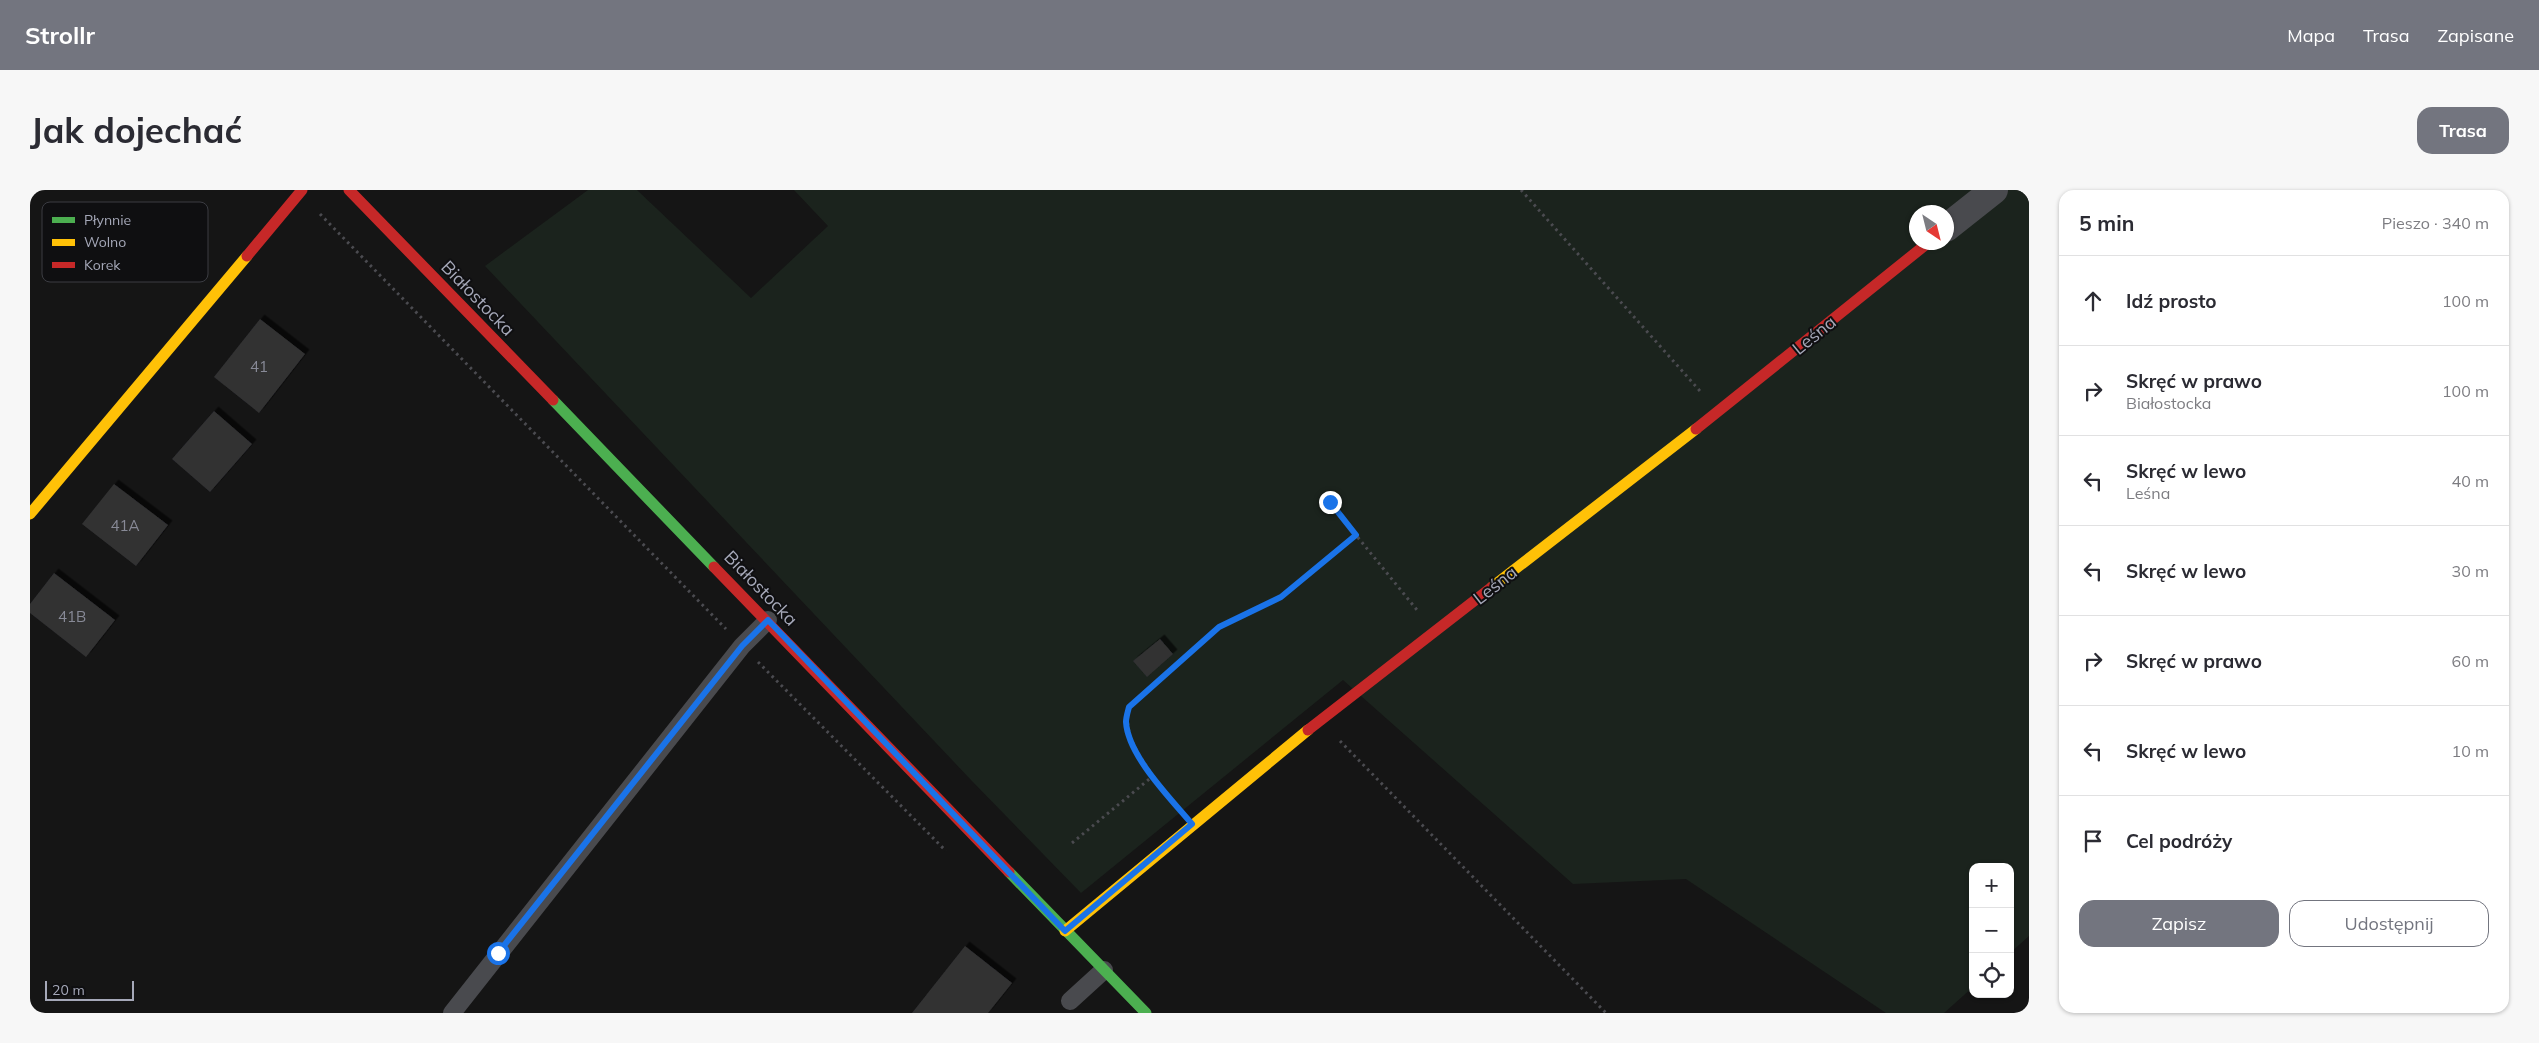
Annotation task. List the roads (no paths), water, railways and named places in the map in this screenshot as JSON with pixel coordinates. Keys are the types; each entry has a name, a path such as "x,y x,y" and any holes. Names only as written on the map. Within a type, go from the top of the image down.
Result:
{"street":[{"name":"Białostocka","path":"348,190 768,620 1065,931 1146,1013"},
{"path":"1954,222 1994,190"},
{"path":"30,514 301,192"},
{"name":"Leśna","path":"1065,931 1192,824 1320,721 1718,412 1919,250"}],"lane":[{"path":"452,1013 742,646 768,620"},
{"path":"1070,1001 1104,970"}]}
